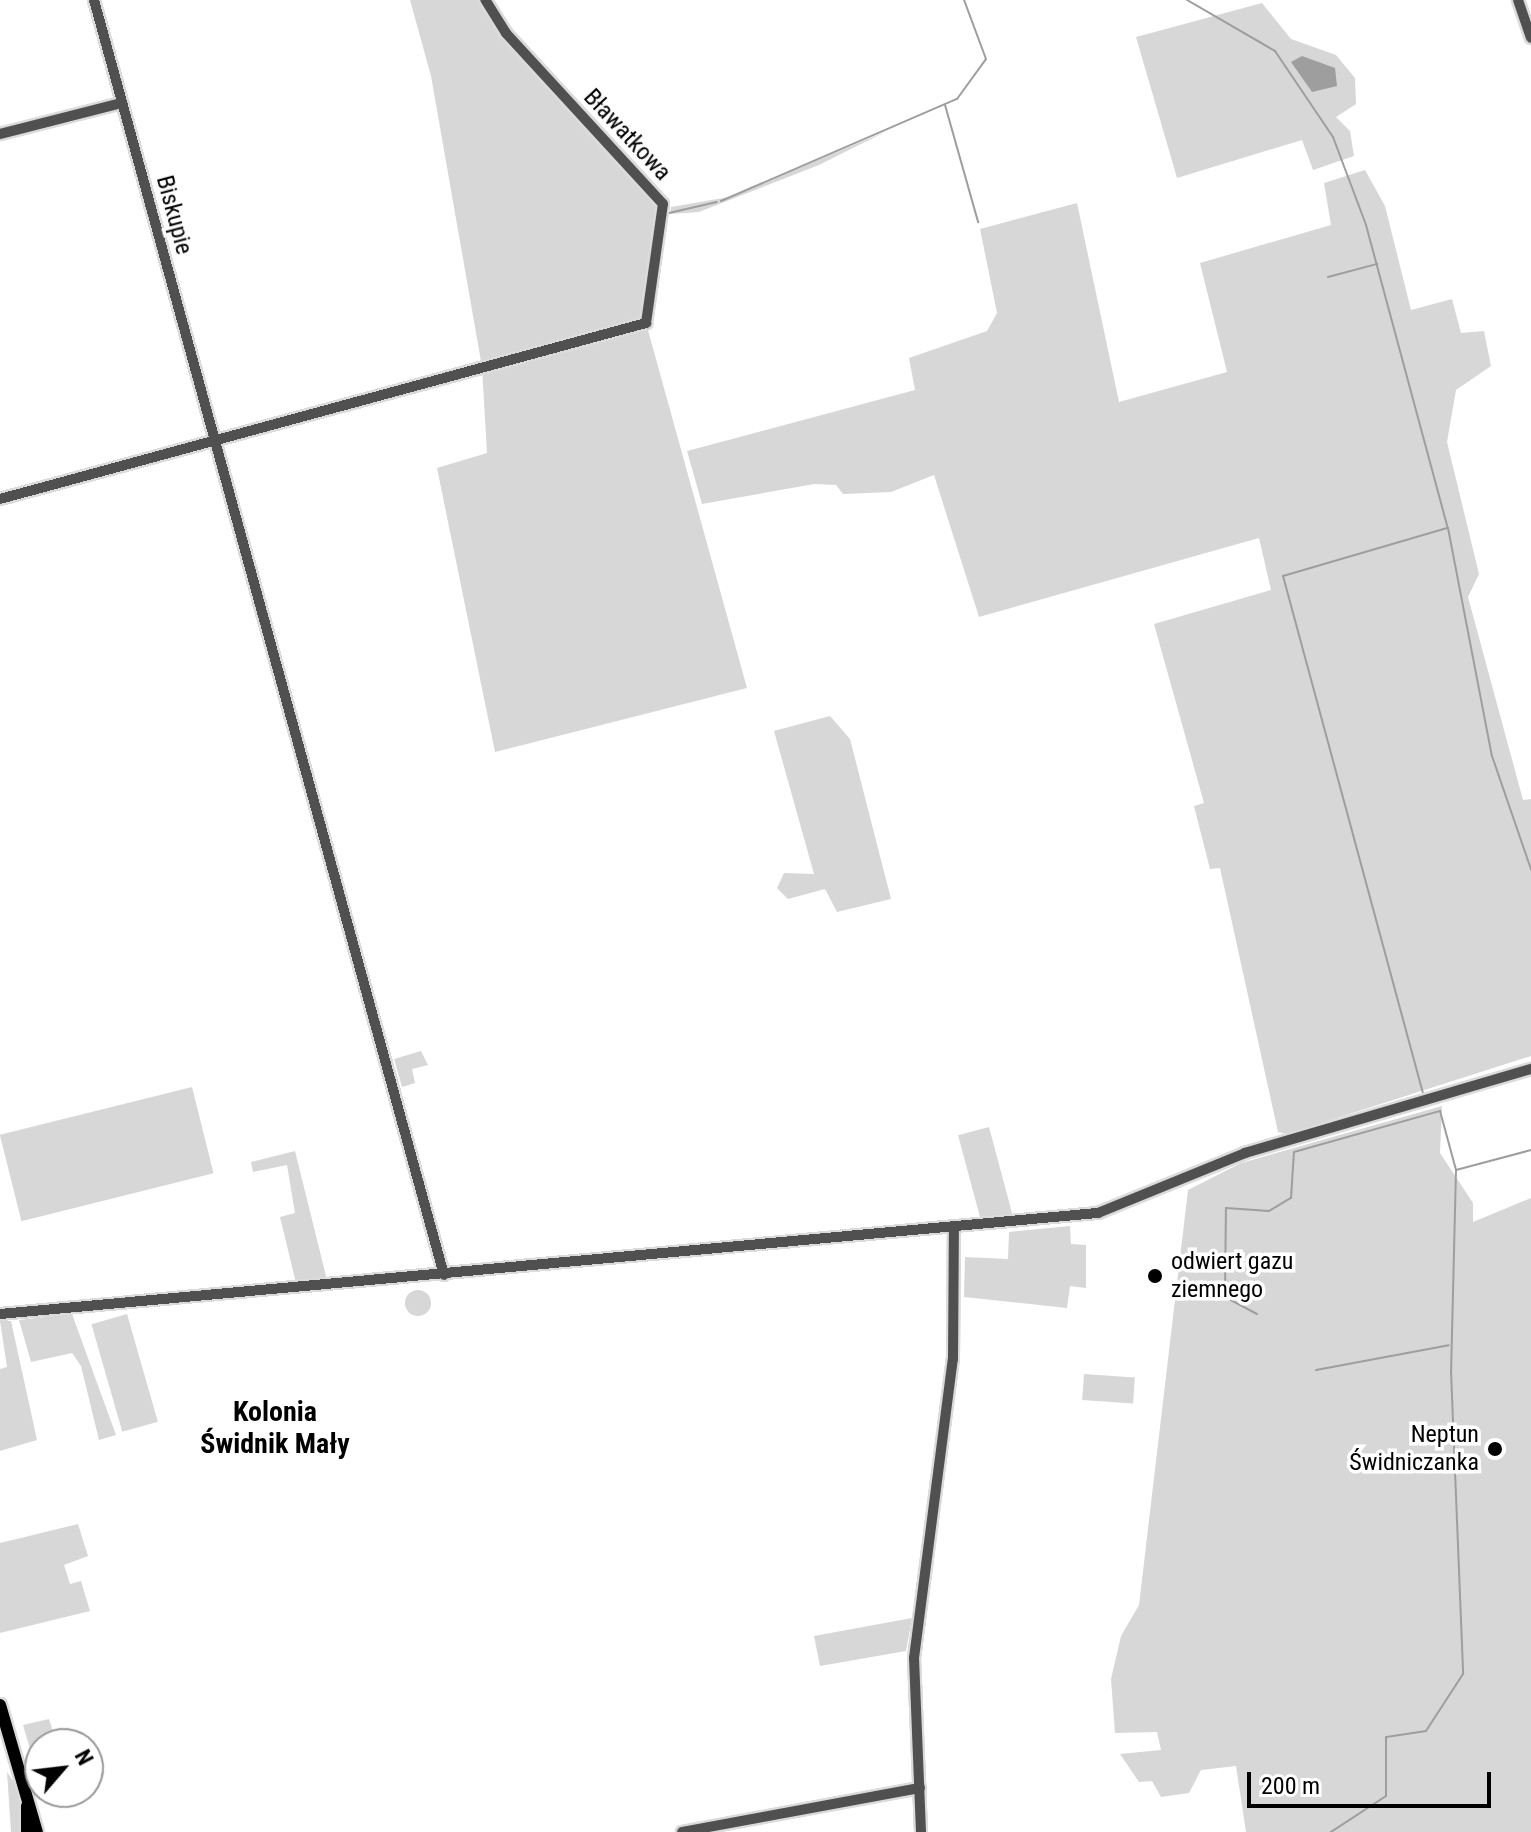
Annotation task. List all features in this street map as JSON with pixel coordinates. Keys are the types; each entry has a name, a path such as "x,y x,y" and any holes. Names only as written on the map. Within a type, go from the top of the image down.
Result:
{"main road":[{"path":"0,1705 24,1787"},
{"path":"26,1808 27,1832"},
{"path":"30,1808 37,1832"}],"street":[{"name":"Biskupie","path":"94,0 444,1275"},
{"name":"Bławatkowa","path":"216,441 646,323 663,204 506,33 485,0"},
{"path":"1518,0 1531,38"},
{"path":"0,134 122,103"},
{"path":"0,499 216,441"},
{"path":"0,1314 444,1275 1111,1210 1245,1153 1531,1069"},
{"path":"921,1832 914,1658 952,1372 954,1227"},
{"path":"682,1832 920,1788"}],"shaded area":[{"path":"410,0 480,0 665,208 646,323 747,688 495,752 437,468 487,453 482,367 431,76"},
{"path":"1262,3 1291,39 1336,55 1355,78 1356,104 1336,117 1350,131 1354,156 1313,170 1302,140 1177,178 1136,37"},
{"path":"1302,56 1335,68 1337,86 1312,92 1291,62"},
{"path":"887,131 819,165 699,212 670,214 671,207 729,197"},
{"path":"1365,170 1385,206 1411,310 1452,299 1461,333 1484,331 1491,366 1456,390 1447,442 1479,574 1468,597 1523,800 1531,799 1531,1056 1287,1134 1278,1132 1220,868 1210,869 1194,806 1204,803 1154,624 1271,590 1259,538 979,617 934,475 891,492 843,494 836,485 814,484 702,504 687,451 915,390 909,358 987,331 997,313 980,229 1077,203 1119,402 1227,372 1200,263 1331,225 1324,183"},
{"path":"830,716 850,739 891,899 837,912 825,889 788,899 777,888 784,873 814,874 774,731"},
{"path":"421,1051 428,1065 412,1069 415,1083 402,1087 394,1059"},
{"path":"192,1087 214,1173 21,1221 0,1135"},
{"path":"1442,1106 1440,1153 1473,1203 1473,1222 1531,1198 1531,1832 1246,1832 1236,1766 1201,1770 1189,1793 1161,1797 1152,1781 1139,1782 1120,1754 1161,1750 1157,1732 1115,1733 1111,1679 1121,1636 1139,1605 1188,1190 1241,1163"},
{"path":"989,1127 1013,1215 982,1223 958,1135"},
{"path":"295,1151 327,1280 296,1283 280,1217 295,1213 287,1165 253,1172 251,1162"},
{"path":"1070,1226 1071,1244 1086,1245 1086,1288 1070,1286 1067,1308 964,1297 965,1257 1008,1259 1009,1232"},
{"path":"418,1290 427,1294 431,1303 427,1312 418,1316 409,1312 405,1303 409,1294"},
{"path":"72,1314 116,1435 99,1440 81,1366 72,1353 31,1362 19,1320"},
{"path":"127,1314 158,1422 122,1432 91,1324"},
{"path":"0,1321 11,1321 37,1440 0,1451 0,1369 7,1367"},
{"path":"1084,1374 1135,1378 1133,1403 1082,1400"},
{"path":"78,1524 88,1556 64,1565 70,1584 81,1581 90,1611 0,1633 0,1543"},
{"path":"912,1618 906,1651 820,1666 814,1636"},
{"path":"49,1719 52,1728 24,1728 23,1725"},
{"path":"7,1772 20,1791 22,1832 11,1832"}],"waterway":[{"path":"721,201 957,99 986,59 964,0"},
{"path":"1187,0 1275,51 1333,137 1366,225 1448,528 1492,756 1531,869"},
{"path":"945,105 978,222"},
{"path":"669,213 717,202"},
{"path":"1328,277 1377,264"},
{"path":"1424,1097 1283,576 1447,528"},
{"path":"1257,1314 1225,1297 1226,1208 1269,1211 1291,1198 1294,1152 1440,1111 1456,1170 1451,1371 1463,1674 1426,1731 1386,1737 1386,1796 1331,1832"},
{"path":"1456,1170 1531,1150"},
{"path":"1316,1370 1449,1345"}],"place":[{"name":"odwiert gazu ziemnego","path":"1155,1276"},
{"name":"Neptun Świdniczanka","path":"1495,1449"}],"district":[{"name":"Kolonia Świdnik Mały","path":"275,1428"}]}
